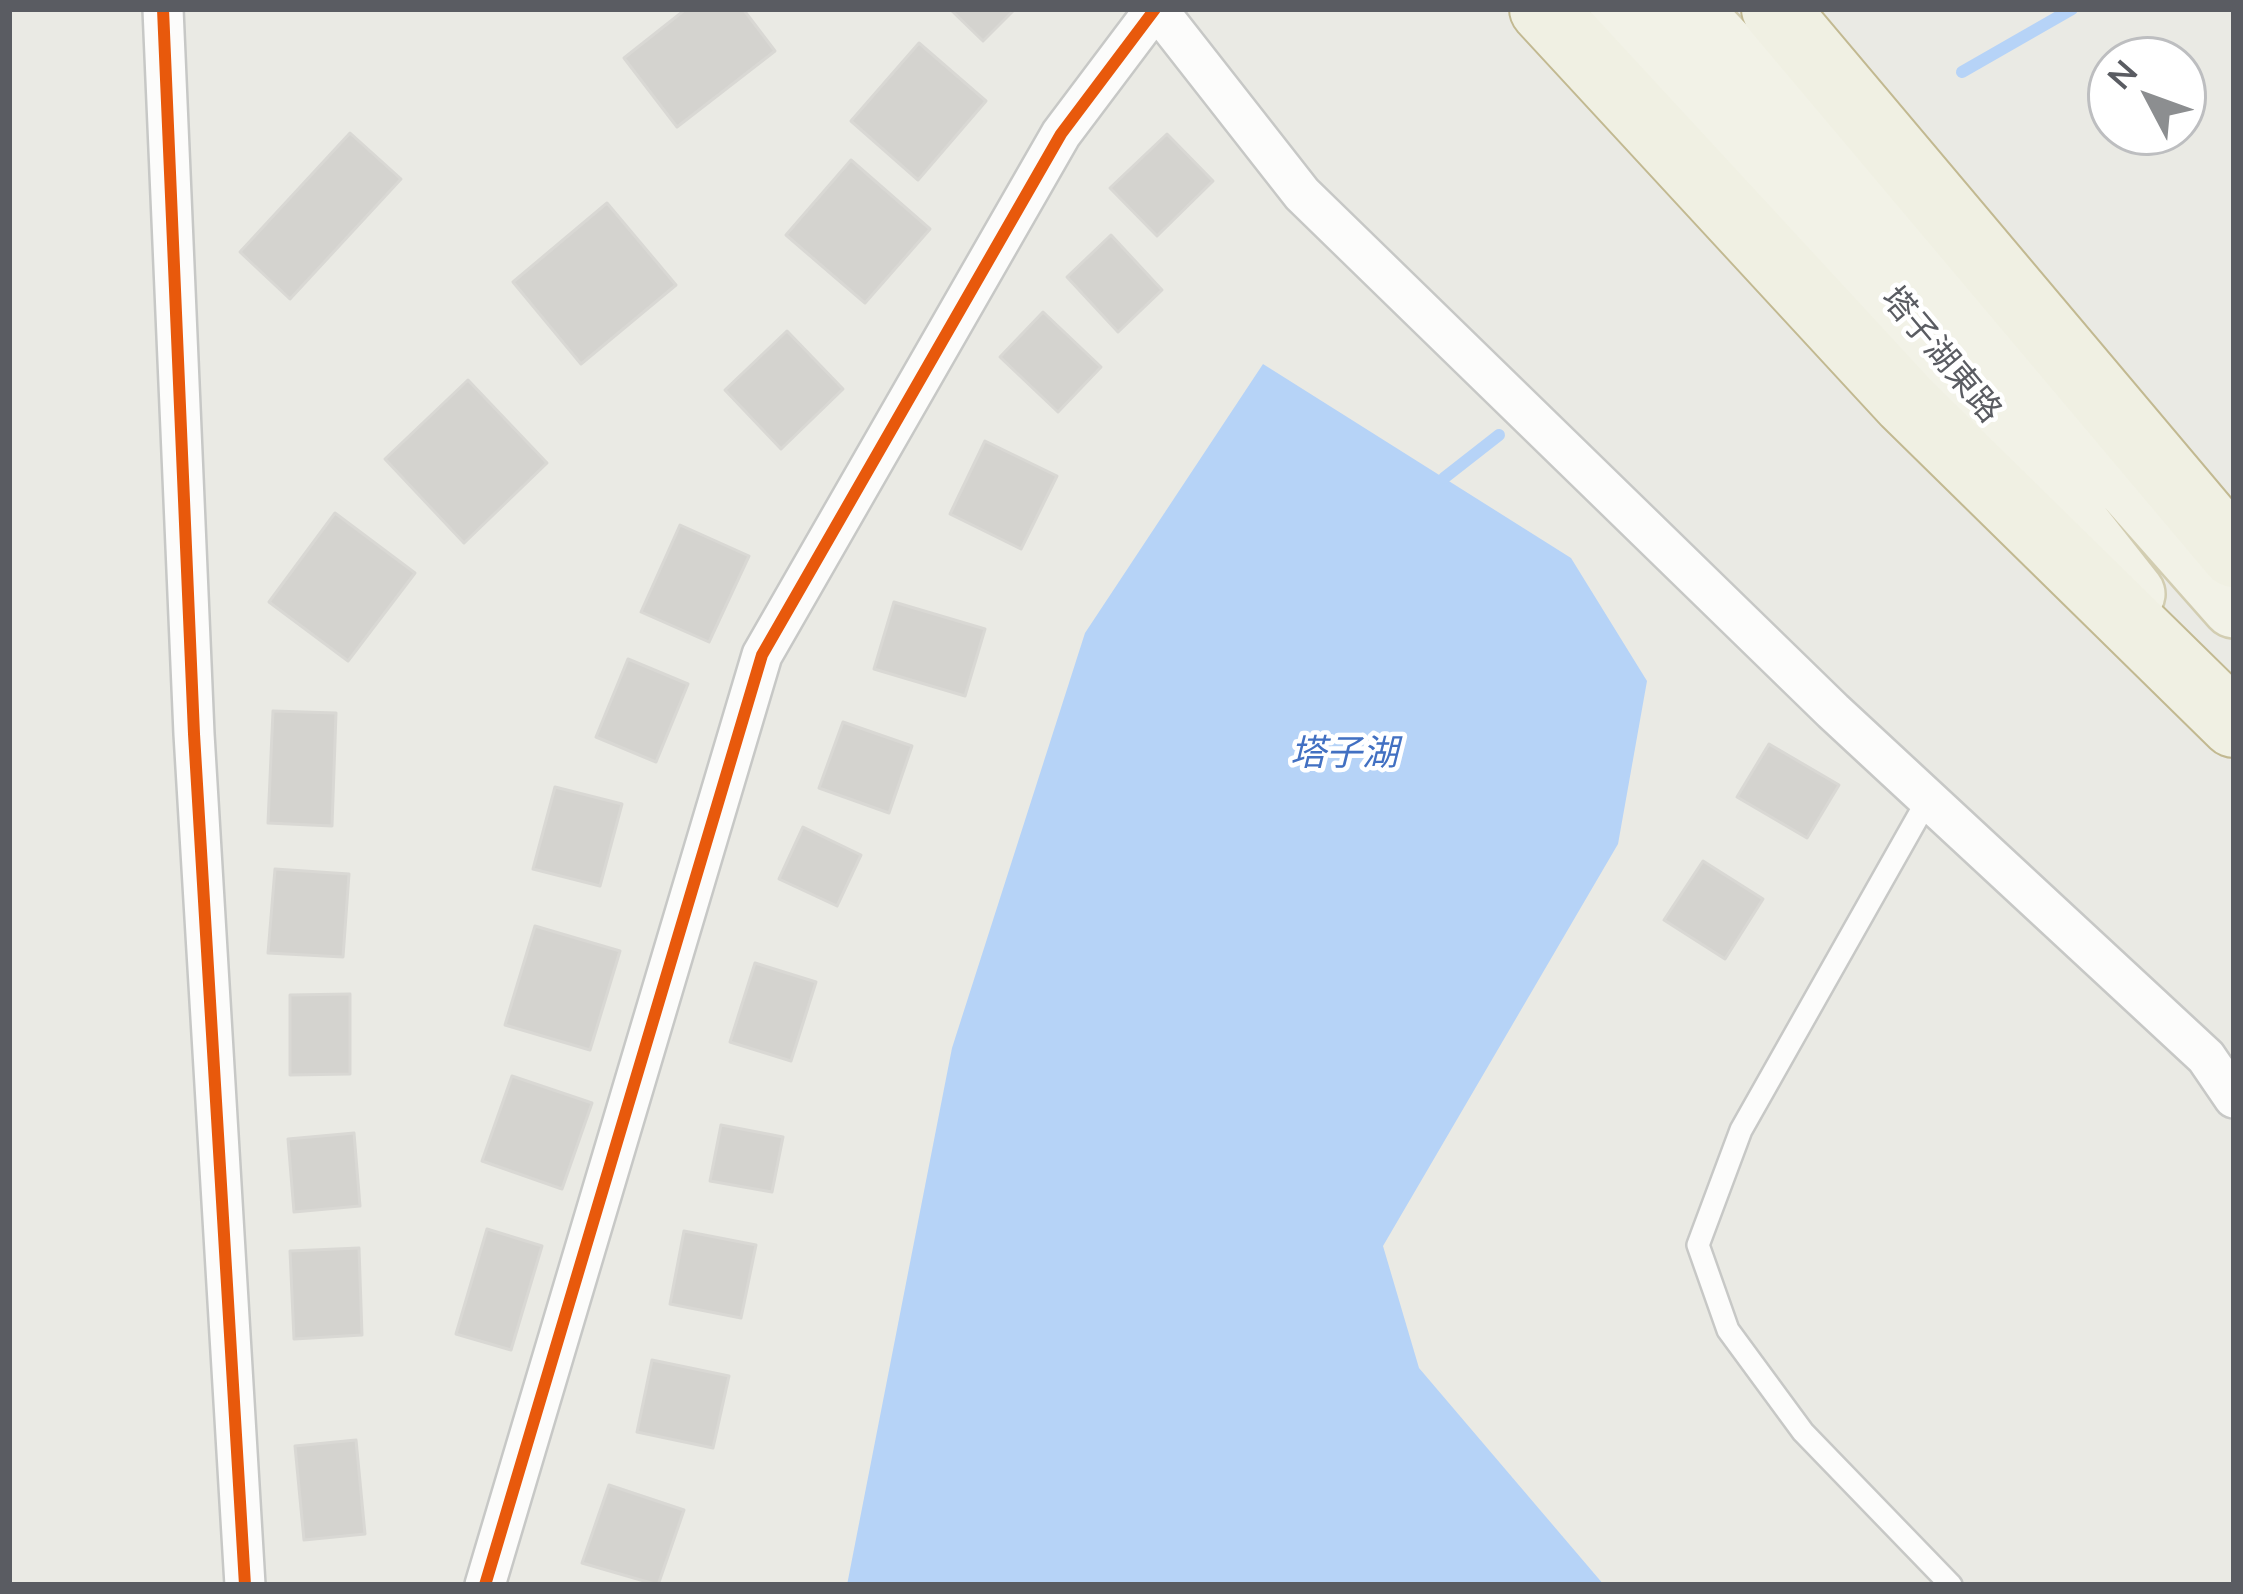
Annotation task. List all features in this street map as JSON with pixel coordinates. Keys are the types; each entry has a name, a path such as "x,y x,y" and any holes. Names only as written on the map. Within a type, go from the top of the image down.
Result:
{"highway":[{"path":"1543,9 1906,402 2234,723"},
{"path":"1774,9 2234,554"}],"main road":[{"name":"塔子湖東路","path":"1622,9 1946,317 2234,606"},
{"name":"塔子湖東路","path":"1688,9 1946,317 2234,723"}],"street":[{"path":"164,9 196,758 245,1585"},
{"path":"485,1585 762,655 1061,134 1156,9 1302,194 1928,799 2206,1058 2234,1098"}],"lane":[{"path":"1928,799 1741,1130 1698,1245 1728,1330 1803,1432 1951,1585"}],"water":[{"name":"塔子湖","path":"1263,364 1571,558 1647,681 1618,844 1383,1246 1419,1368 1604,1585 847,1585 952,1048 1085,633"}],"building":[{"path":"686,9 743,9 775,51 677,127 624,58"},
{"path":"950,9 1015,9 983,41"},
{"path":"919,43 986,101 918,180 851,121"},
{"path":"350,133 401,179 290,299 240,252"},
{"path":"1167,134 1213,181 1157,236 1110,188"},
{"path":"851,160 930,229 865,303 786,235"},
{"path":"607,203 676,285 581,364 513,282"},
{"path":"1111,235 1162,290 1118,332 1067,277"},
{"path":"1043,312 1101,367 1058,412 1000,357"},
{"path":"787,331 843,389 781,449 725,390"},
{"path":"468,380 547,463 464,543 385,459"},
{"path":"985,441 1057,476 1021,549 950,514"},
{"path":"335,513 415,573 348,661 269,602"},
{"path":"680,525 749,556 709,642 641,612"},
{"path":"894,602 985,629 965,696 874,669"},
{"path":"628,659 688,684 656,762 596,737"},
{"path":"273,711 336,713 332,826 268,823"},
{"path":"843,722 912,746 889,813 819,788"},
{"path":"1769,744 1839,785 1807,838 1737,797"},
{"path":"555,787 622,804 600,886 533,869"},
{"path":"803,827 861,855 837,906 779,879"},
{"path":"1703,861 1763,899 1725,959 1664,920"},
{"path":"275,869 349,874 343,957 268,953"},
{"path":"535,926 620,951 590,1050 505,1025"},
{"path":"755,963 816,982 791,1061 730,1042"},
{"path":"350,994 350,1074 290,1075 290,995"},
{"path":"512,1076 592,1103 562,1189 482,1161"},
{"path":"721,1125 783,1137 772,1192 710,1181"},
{"path":"354,1133 360,1206 294,1212 288,1139"},
{"path":"487,1229 542,1246 511,1350 456,1334"},
{"path":"684,1231 756,1245 741,1318 670,1304"},
{"path":"359,1248 362,1335 294,1339 290,1251"},
{"path":"652,1360 729,1376 713,1448 637,1432"},
{"path":"356,1440 365,1534 304,1540 295,1446"},
{"path":"609,1485 684,1510 658,1585 582,1563"}],"waterway":[{"path":"1962,72 2072,9"},
{"path":"1444,478 1499,435"}],"cycle path":[{"path":"163,9 194,734 245,1585"},
{"path":"485,1585 762,655 1061,134 1155,9"}]}
